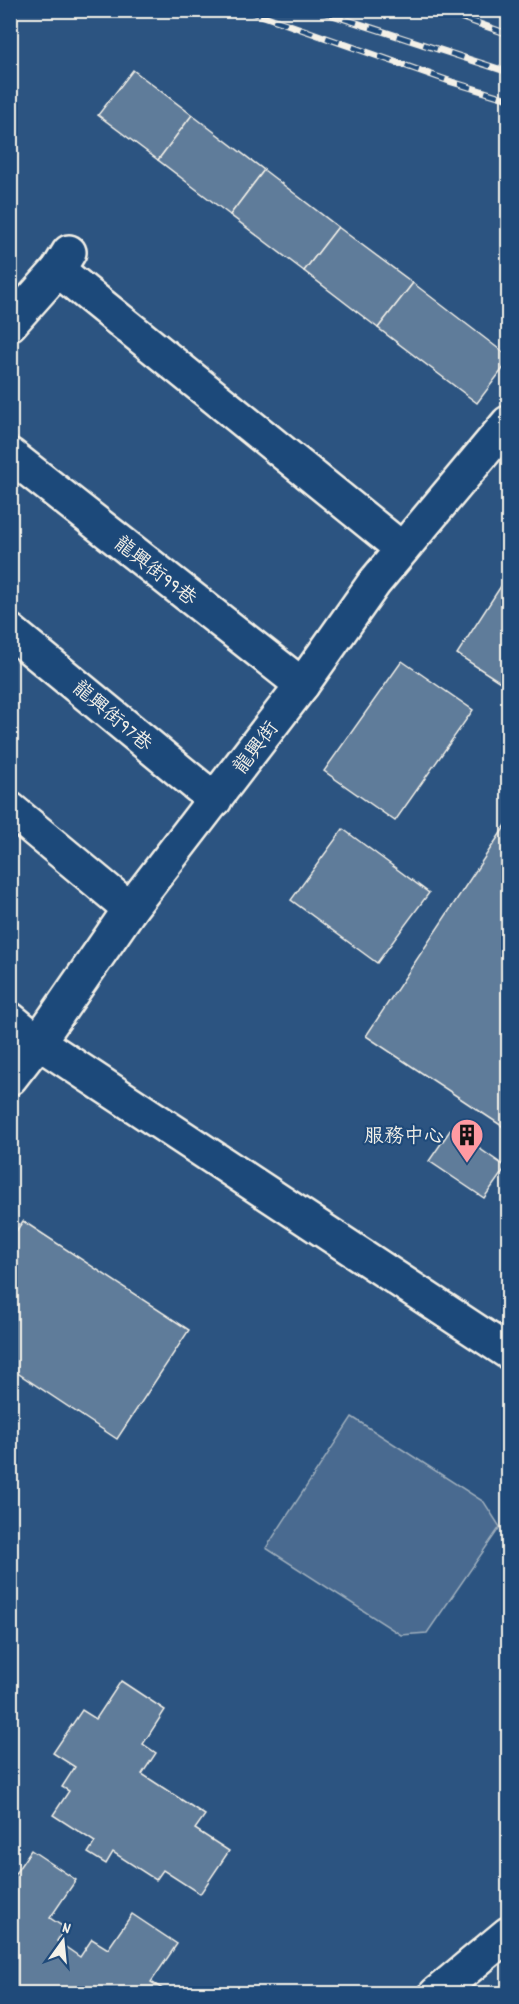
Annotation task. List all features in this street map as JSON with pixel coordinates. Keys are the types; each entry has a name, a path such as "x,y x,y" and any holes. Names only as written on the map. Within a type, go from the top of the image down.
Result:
{"street":[{"path":"10,324 63,261 402,549"},
{"name":"龍興街","path":"10,1078 38,1042 130,909 302,685 374,583 508,423"},
{"name":"龍興街99巷","path":"10,455 302,685"},
{"name":"龍興街97巷","path":"10,631 215,800"},
{"path":"10,809 130,909"},
{"path":"10,1019 38,1042 508,1352"},
{"path":"436,1994 508,1934"}],"shaded area":[{"path":"352,1417 484,1502 500,1527 427,1633 401,1635 266,1548"}],"building":[{"path":"133,70 192,115 158,160 98,115"},
{"path":"192,115 264,170 230,215 158,160"},
{"path":"264,170 338,227 304,271 230,215"},
{"path":"338,227 413,283 378,328 304,271"},
{"path":"413,283 508,356 508,362 477,403 378,328"},
{"path":"501,586 508,590 508,687 457,654"},
{"path":"402,661 473,710 395,821 324,771"},
{"path":"508,822 508,1130 366,1036"},
{"path":"343,829 429,893 377,963 291,900"},
{"name":"服務中心","path":"451,1129 506,1167 484,1198 429,1161"},
{"path":"23,1221 189,1330 117,1439 10,1368 10,1240"},
{"path":"121,1681 165,1710 143,1744 156,1753 142,1774 205,1815 195,1829 229,1851 200,1894 163,1870 156,1880 113,1852 106,1864 88,1853 95,1842 53,1815 69,1791 62,1787 75,1767 53,1753 82,1710 96,1719"},
{"path":"31,1850 76,1880 50,1918 65,1928 57,1941 80,1957 92,1939 108,1949 132,1914 177,1944 151,1982 166,1991 164,1994 10,1994 10,1881"}],"railway":[{"path":"247,10 452,82 508,99"},
{"path":"317,10 508,72"},
{"path":"440,10 508,34"}],"place":[{"name":"服務中心","path":"467,1164"}]}
